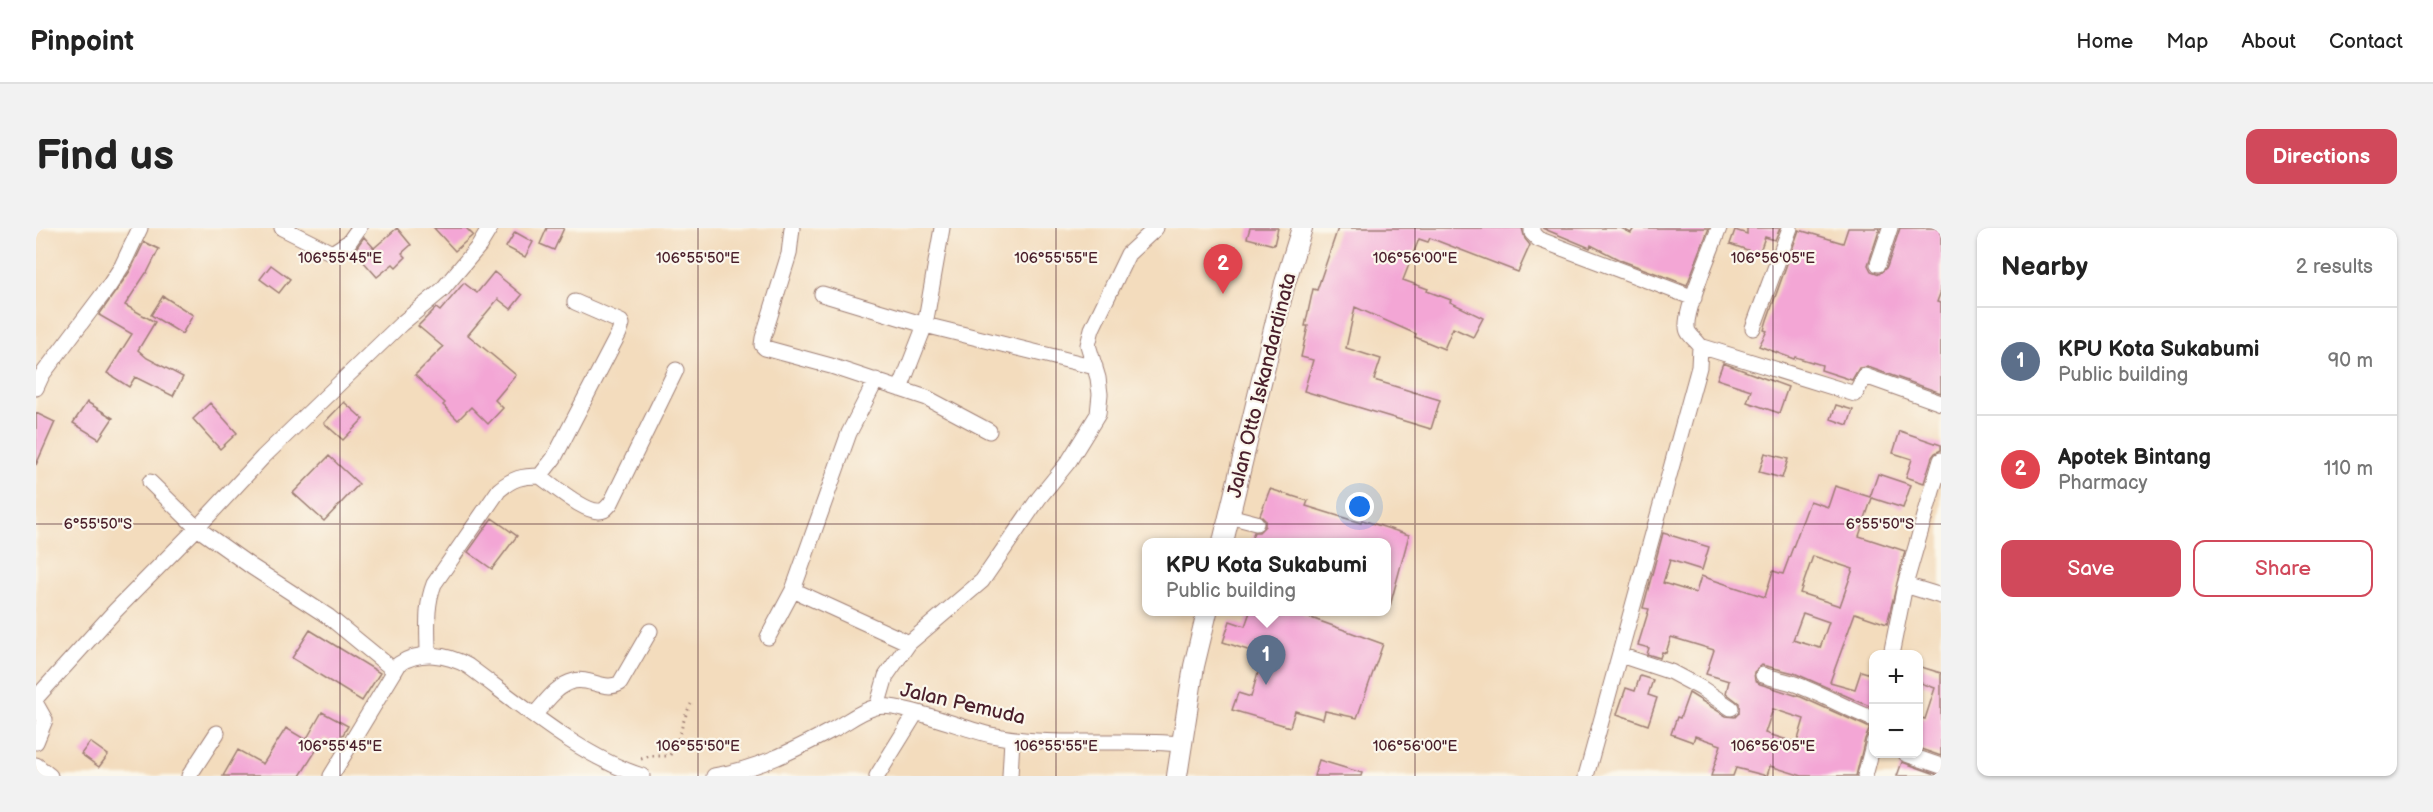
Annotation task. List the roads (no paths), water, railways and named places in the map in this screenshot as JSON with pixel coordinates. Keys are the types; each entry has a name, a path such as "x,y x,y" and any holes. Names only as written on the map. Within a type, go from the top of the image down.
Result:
{"main road":[{"name":"Jalan Otto Iskandardinata","path":"1224,538 1285,283 1302,228"},
{"path":"1180,773 1194,666 1206,616"}],"street":[{"path":"36,388 46,368 122,266 140,228"},
{"path":"282,228 333,253 349,242 359,228"},
{"path":"36,698 115,611 263,457 401,324 442,290 490,228"},
{"path":"792,228 789,254 762,345 775,352 831,366 927,398 989,430"},
{"path":"900,389 925,325 942,228"},
{"path":"877,707 886,676 909,643 982,581 1069,461 1098,414 1100,394 1088,345 1092,329 1128,254 1155,228"},
{"path":"1532,228 1532,233 1538,238 1694,298"},
{"path":"1719,228 1694,298 1687,329 1700,346 1855,394 1865,376 1941,403"},
{"path":"1753,328 1790,228"},
{"path":"1878,264 1890,228"},
{"path":"822,294 925,325 1095,367"},
{"path":"540,476 554,458 607,358 622,324 619,320 575,302"},
{"path":"1586,776 1699,367 1700,346"},
{"path":"428,655 428,599 434,584 499,490 510,480 521,476 540,476 585,508 596,511 604,510 611,503 676,370"},
{"path":"768,637 793,590 849,433 876,380"},
{"path":"1892,650 1905,585 1941,460"},
{"path":"150,482 197,528 330,617 395,671"},
{"path":"1229,516 1256,523"},
{"path":"1905,585 1941,596"},
{"path":"793,590 909,643"},
{"path":"535,714 558,689 576,680 611,687 620,684 650,631"},
{"path":"331,776 399,664 428,655 457,660 468,666 581,748 621,769 642,776"},
{"path":"1620,655 1671,672 1731,708"},
{"path":"1763,675 1793,684 1869,717"},
{"path":"36,704 45,720 36,742"},
{"name":"Jalan Pemuda","path":"714,776 742,774 877,707 916,713 976,732 1012,740 1150,741 1182,744"},
{"path":"877,776 916,713"},
{"path":"189,776 217,733"},
{"path":"1010,776 1012,740"},
{"path":"1865,776 1869,758"},
{"path":"1919,758 1941,766"},
{"path":"36,765 50,776"}],"place":[{"name":"Apotek Bintang","path":"1223,294"},
{"name":"KPU Kota Sukabumi","path":"1266,685"}]}
